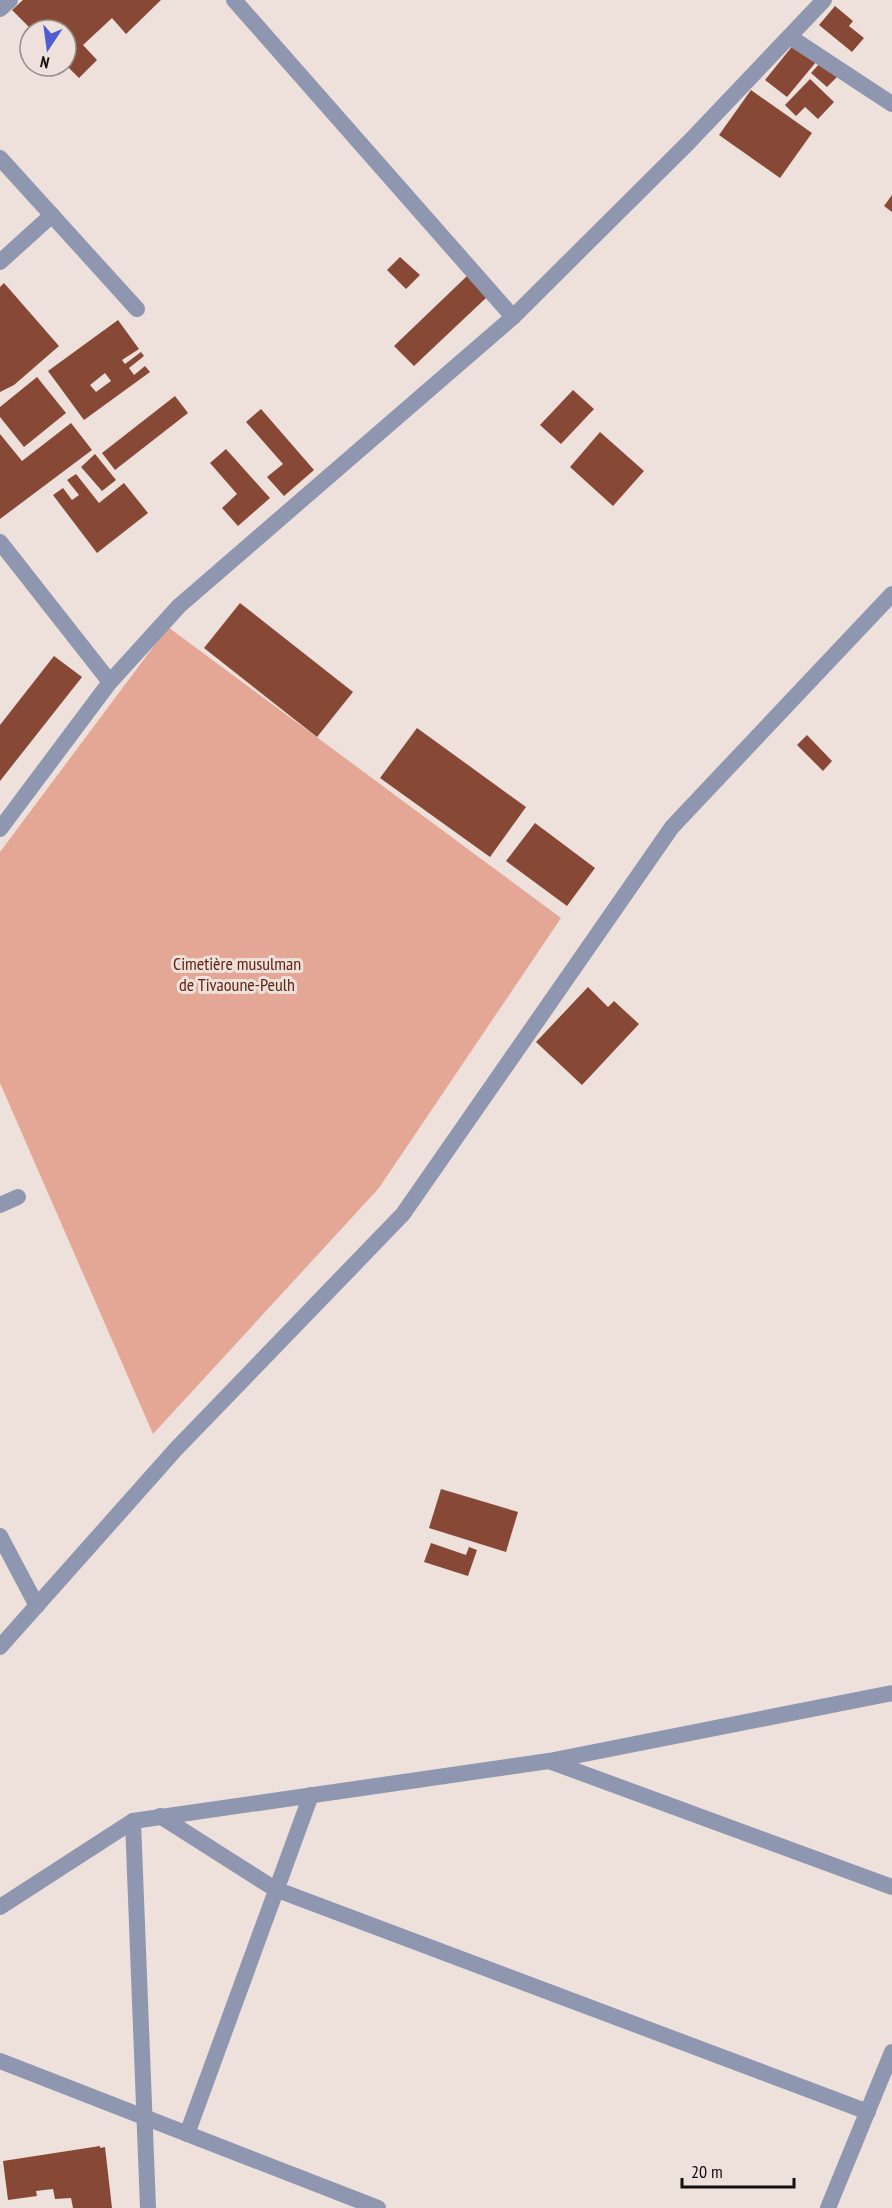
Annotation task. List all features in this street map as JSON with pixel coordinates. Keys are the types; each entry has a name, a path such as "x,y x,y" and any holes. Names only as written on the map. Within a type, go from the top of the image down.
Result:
{"street":[{"path":"0,9 9,0"},
{"path":"234,0 513,317"},
{"path":"0,829 110,682 179,606 513,317 688,142 824,0"},
{"path":"790,37 892,104"},
{"path":"0,158 137,309"},
{"path":"0,262 52,215"},
{"path":"0,542 110,682"},
{"path":"0,1647 176,1449 403,1215 672,826 892,594"},
{"path":"0,1206 18,1197"},
{"path":"0,1536 37,1606"},
{"path":"0,1907 133,1821 549,1761 892,1693"},
{"path":"549,1761 892,1887"},
{"path":"187,2134 311,1795"},
{"path":"160,1816 275,1889 868,2112"},
{"path":"133,1821 147,2208"},
{"path":"828,2208 892,2052"},
{"path":"0,2061 187,2134 338,2201 378,2208"}],"green space":[{"name":"Cimetière musulman de Tivaoune-Peulh","path":"168,627 561,918 379,1188 153,1434 0,1083 0,852"}],"building":[{"path":"23,0 161,0 126,34 112,18 83,45 97,60 79,78 78,18 20,18 12,10"},
{"path":"835,6 853,21 849,26 864,38 852,52 819,25"},
{"path":"794,44 816,62 787,97 765,80"},
{"path":"821,62 838,76 827,87 811,73"},
{"path":"810,79 834,102 818,119 805,107 796,116 785,105"},
{"path":"751,90 812,133 780,178 719,135"},
{"path":"892,195 892,212 884,206"},
{"path":"400,257 420,275 406,289 387,270"},
{"path":"467,276 487,297 414,366 394,346"},
{"path":"4,283 59,346 14,385 0,392 0,287"},
{"path":"118,320 139,349 122,360 125,364 141,352 144,356 129,368 134,375 145,366 150,372 84,420 48,371","holes":["105,373 111,381 96,392 90,385"]},
{"path":"37,377 66,413 24,447 0,417 0,407"},
{"path":"573,390 594,409 561,444 540,425"},
{"path":"175,396 188,413 115,470 102,453"},
{"path":"261,409 314,470 284,496 267,477 283,464 246,422"},
{"path":"71,423 92,450 0,519 0,434 22,461"},
{"path":"600,432 644,471 613,506 570,467"},
{"path":"226,449 270,498 238,526 222,508 237,494 210,463"},
{"path":"95,454 116,480 102,491 81,467"},
{"path":"76,474 99,503 124,483 148,513 97,553 53,495 63,488 72,500 79,495 67,480"},
{"path":"240,603 353,692 317,737 204,648"},
{"path":"54,656 82,677 0,781 0,725"},
{"path":"417,728 526,807 490,857 380,778"},
{"path":"807,735 832,761 823,771 797,745"},
{"path":"535,823 595,868 567,906 506,861"},
{"path":"588,987 608,1007 614,1001 639,1024 582,1085 536,1042"},
{"path":"441,1489 518,1512 506,1552 429,1528"},
{"path":"431,1543 466,1555 469,1547 477,1550 468,1576 424,1562"},
{"path":"100,2146 100,2148 105,2147 112,2208 73,2208 71,2198 55,2199 53,2189 36,2191 37,2196 8,2200 3,2161"}]}
